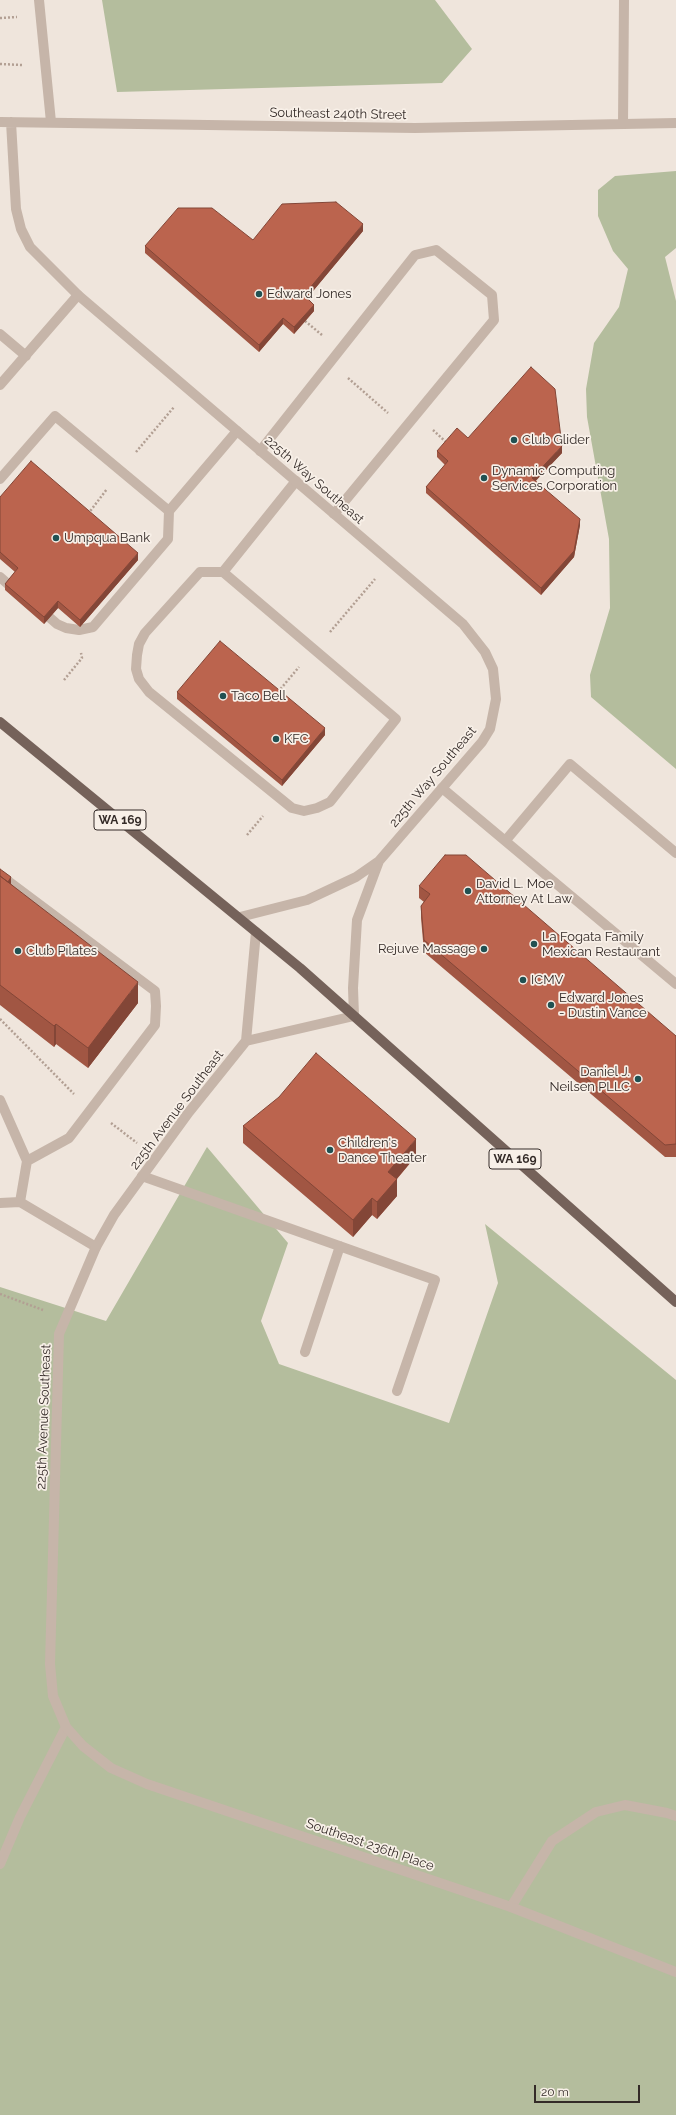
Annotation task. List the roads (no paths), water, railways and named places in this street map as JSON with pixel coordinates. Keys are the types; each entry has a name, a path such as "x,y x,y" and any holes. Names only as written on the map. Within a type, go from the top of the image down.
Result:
{"main road":[{"name":"WA 169","path":"0,722 240,918 354,1016 676,1302"}],"street":[{"path":"39,0 51,122"},
{"path":"623,124 624,0"},
{"name":"Southeast 240th Street","path":"0,122 415,128 676,124"},
{"name":"225th Way Southeast","path":"12,122 16,209 21,229 30,247 78,295 463,624 485,652 493,669 496,700 490,729 482,742 379,861"},
{"path":"260,451 415,255 436,250 492,295 494,320 334,514"},
{"path":"0,385 78,295"},
{"path":"0,334 26,356"},
{"path":"0,479 55,416 169,511"},
{"path":"49,617 57,624 78,630 92,627 168,539 169,511 237,431"},
{"path":"223,572 296,482"},
{"path":"200,572 223,572 396,719 330,802 317,808 304,811 292,808 281,801 149,692 140,679 136,669 139,644 145,633 200,572"},
{"path":"0,577 10,585"},
{"path":"506,840 570,764 676,853"},
{"path":"442,788 506,840 676,984"},
{"path":"240,918 307,900 356,877 379,861"},
{"path":"256,932 246,1041 354,1016 353,988 356,920 379,861"},
{"path":"0,875 155,991 155,1025 69,1138 27,1161"},
{"name":"225th Avenue Southeast","path":"66,1728 53,1696 50,1664 59,1334 96,1247 114,1215 189,1112 246,1041"},
{"path":"0,1100 27,1161 20,1202"},
{"path":"142,1176 435,1280 397,1391"},
{"path":"0,1203 20,1202 96,1247"},
{"path":"305,1352 340,1246"},
{"path":"0,1864 20,1817 66,1728"},
{"name":"Southeast 236th Place","path":"66,1728 83,1746 111,1768 147,1784 511,1907 676,1972"},
{"path":"511,1907 552,1842 596,1812 625,1806 668,1812 676,1816"}],"place":[{"name":"Edward Jones","path":"259,294"},
{"name":"Club Glider","path":"514,440"},
{"name":"Dynamic Computing Services Corporation","path":"484,478"},
{"name":"Umpqua Bank","path":"56,538"},
{"name":"Taco Bell","path":"223,696"},
{"name":"KFC","path":"276,739"},
{"name":"David L. Moe Attorney At Law","path":"468,891"},
{"name":"La Fogata Family Mexican Restaurant","path":"534,944"},
{"name":"Rejuve Massage","path":"484,949"},
{"name":"Club Pilates","path":"18,951"},
{"name":"ICMV","path":"523,980"},
{"name":"Edward Jones - Dustin Vance","path":"551,1005"},
{"name":"Daniel J. Neilsen PLLC","path":"638,1079"},
{"name":"Children's Dance Theater","path":"330,1150"}]}
